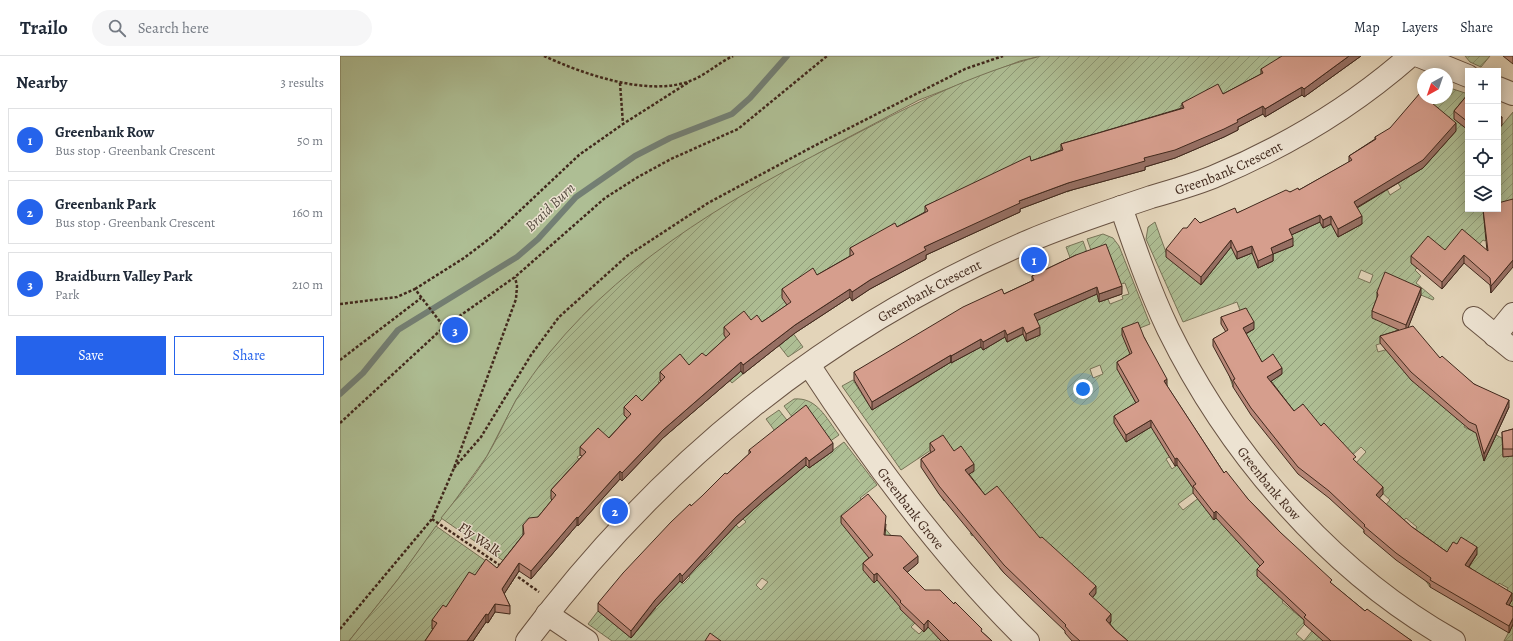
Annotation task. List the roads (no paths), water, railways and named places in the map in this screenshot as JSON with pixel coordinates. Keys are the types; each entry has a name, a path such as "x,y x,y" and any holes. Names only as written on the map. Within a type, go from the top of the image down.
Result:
{"street":[{"name":"Greenbank Crescent","path":"527,641 551,608 634,513 682,466 737,418 808,365 885,314 945,281 1031,240 1121,207 1211,178 1274,148 1342,109 1376,85 1410,56"},
{"path":"1419,56 1465,75"},
{"path":"1501,89 1513,94"},
{"name":"Greenbank Row","path":"1121,207 1145,276 1168,329 1206,397 1256,467 1298,516 1361,575 1413,615 1454,641"},
{"path":"1495,336 1513,314"},
{"path":"1474,318 1513,350"},
{"name":"Greenbank Grove","path":"808,365 907,504 942,548 986,599 1028,641"},
{"path":"551,608 587,641"}],"waterway":[{"name":"Braid Burn","path":"340,394 363,373 398,330 517,257 538,239 576,197 635,156 670,138 732,114 750,98 787,56"}],"place":[{"name":"Greenbank Row","path":"1034,260"},
{"name":"Braidburn Valley Park","path":"455,330"},
{"name":"Greenbank Park","path":"615,511"}]}
